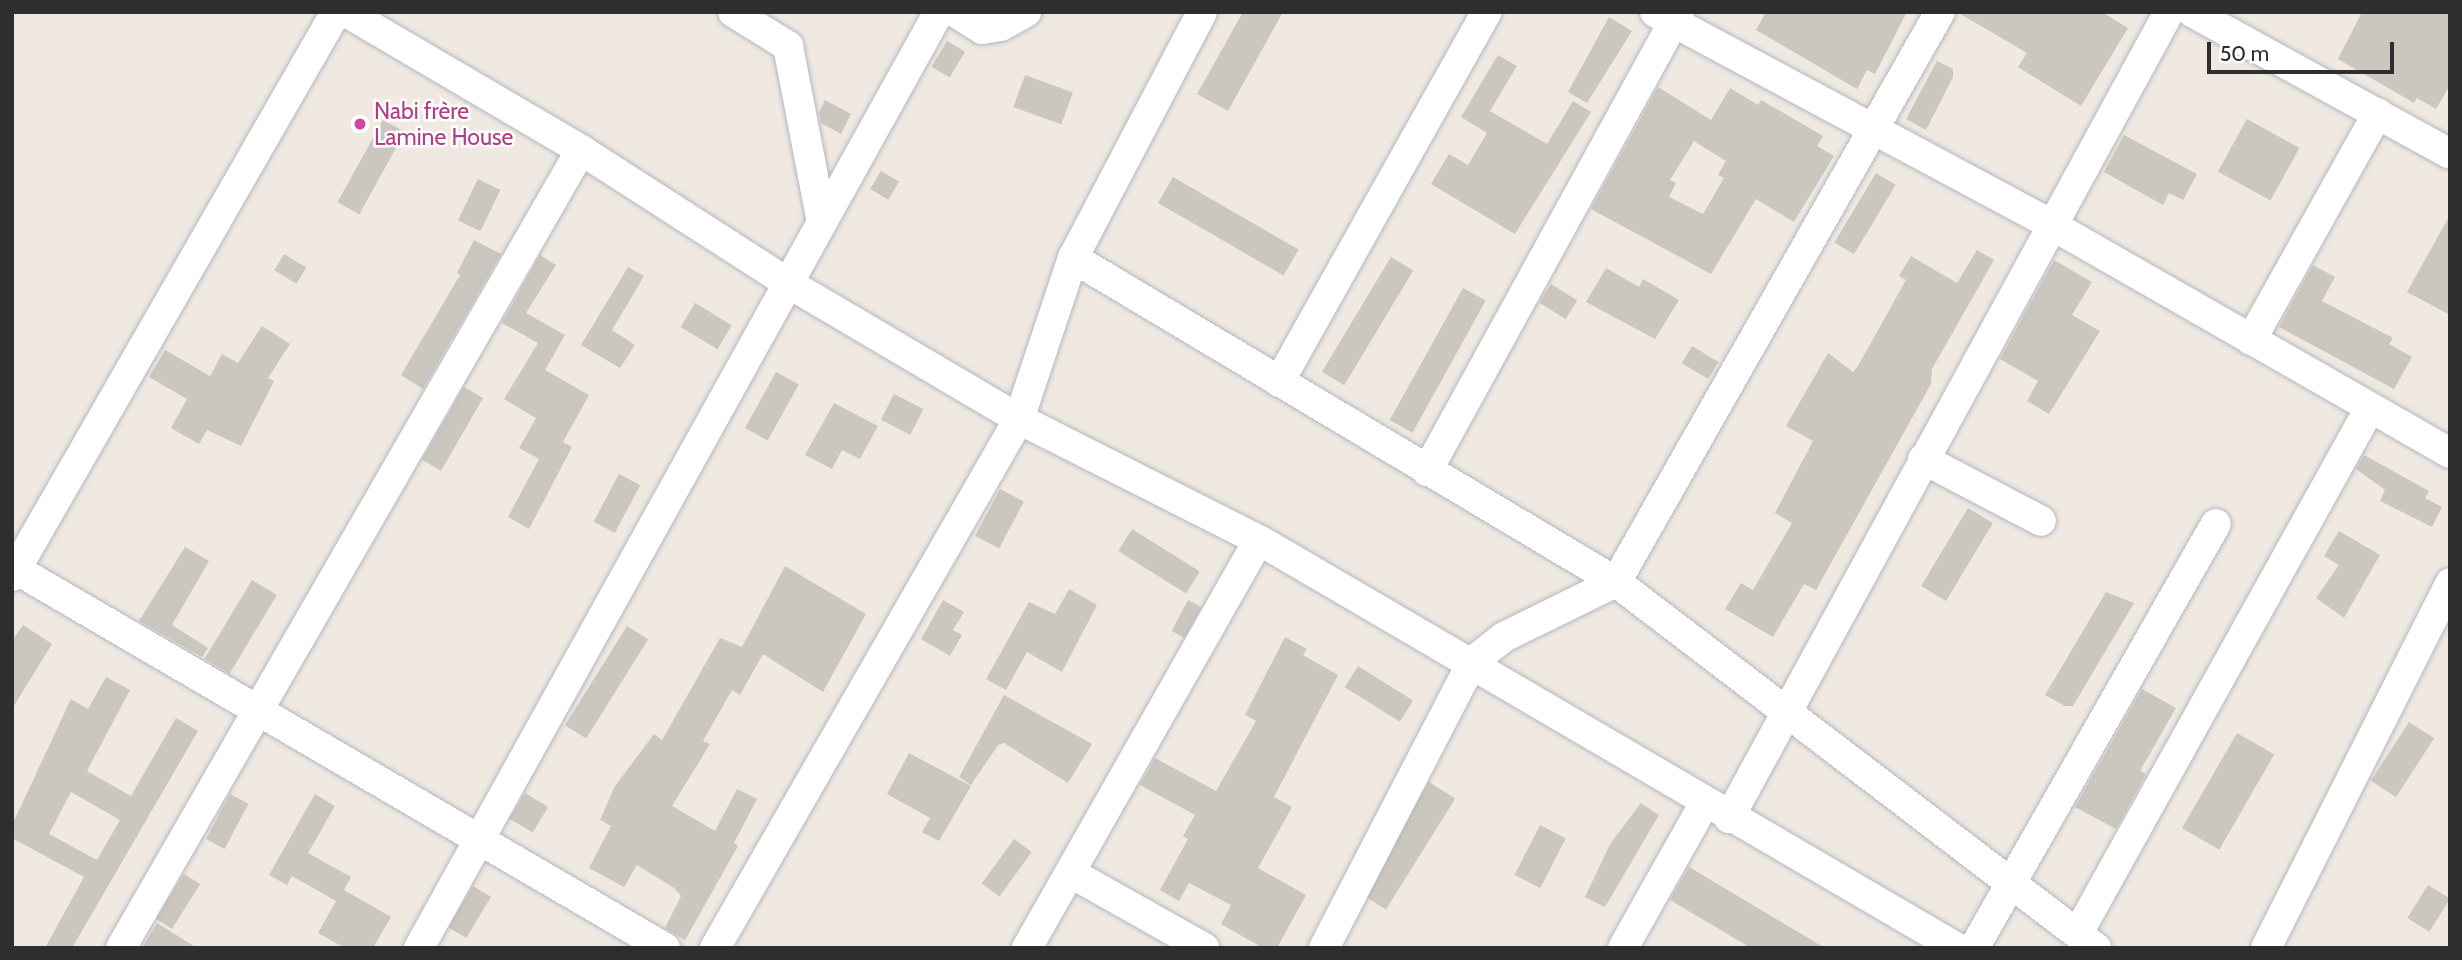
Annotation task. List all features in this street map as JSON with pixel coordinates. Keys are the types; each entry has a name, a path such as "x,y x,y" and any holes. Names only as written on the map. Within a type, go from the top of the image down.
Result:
{"street":[{"path":"336,12 13,571 665,948"},
{"path":"346,12 581,150 788,283 1019,419 1259,540 1472,662 1716,811 1957,948"},
{"path":"733,12 788,46 822,222"},
{"path":"419,948 483,841 939,12"},
{"path":"955,12 982,29 1001,26 1026,12"},
{"path":"715,948 1019,419 1073,258 1202,12"},
{"path":"1279,382 1487,12"},
{"path":"1324,948 1472,662 1504,637 1616,582 1940,12"},
{"path":"1623,948 1786,713 2050,224 2169,12"},
{"path":"2192,12 2450,153"},
{"path":"1427,471 1669,16 2050,224 2450,453"},
{"path":"2251,340 2378,113"},
{"path":"121,948 581,150"},
{"path":"1073,258 1616,582 2087,940 2370,408"},
{"path":"1923,459 2041,522"},
{"path":"1974,948 2216,524"},
{"path":"1027,948 1259,540"},
{"path":"2266,948 2450,583"},
{"path":"1071,873 1205,948"}],"building":[{"path":"1243,12 1283,12 1228,111 1197,94"},
{"path":"1766,12 1907,12 1875,74 1867,70 1857,89 1756,30"},
{"path":"1957,12 2102,12 2128,28 2081,106 2018,67 2027,53"},
{"path":"2362,12 2450,12 2450,85 2436,109 2417,98 2414,103 2338,59"},
{"path":"1609,17 1632,31 1587,103 1568,92"},
{"path":"947,41 965,52 950,78 932,67"},
{"path":"1498,55 1517,66 1490,111 1547,144 1573,101 1591,112 1515,234 1431,184 1449,154 1468,165 1487,133 1461,117"},
{"path":"1937,61 1953,69 1953,77 1926,130 1906,119"},
{"path":"1025,75 1073,92 1061,124 1013,107"},
{"path":"1658,87 1711,120 1730,88 1758,105 1761,100 1823,136 1817,146 1834,156 1794,222 1756,199 1711,274 1591,209","holes":["1694,141 1726,161 1718,175 1724,178 1703,214 1669,197 1676,183 1670,180"]},
{"path":"825,100 851,114 841,134 821,123 819,112"},
{"path":"2247,119 2299,148 2270,201 2218,171"},
{"path":"383,120 405,132 359,214 337,202"},
{"path":"2124,135 2197,174 2183,200 2169,193 2163,205 2104,172"},
{"path":"881,171 899,182 888,200 870,189"},
{"path":"1876,173 1896,185 1854,254 1834,242"},
{"path":"1173,177 1299,250 1284,275 1158,203"},
{"path":"478,179 500,190 480,231 458,220"},
{"path":"2450,215 2450,315 2407,292"},
{"path":"474,240 501,254 423,389 401,375 460,275 457,273"},
{"path":"1977,250 1994,260 1932,369 1931,384 1816,590 1804,584 1773,637 1725,609 1741,583 1753,590 1792,523 1775,513 1813,441 1786,426 1828,353 1853,372 1906,280 1899,276 1911,256 1957,283"},
{"path":"284,254 306,267 297,284 274,270"},
{"path":"540,255 556,265 526,313 565,335 545,370 589,395 563,442 572,447 529,529 508,517 539,459 519,448 536,418 504,399 538,343 502,323"},
{"path":"1391,257 1413,270 1344,385 1322,372"},
{"path":"2054,260 2092,282 2072,315 2100,331 2049,414 2027,401 2038,381 2000,359"},
{"path":"2313,265 2335,277 2322,301 2393,338 2389,344 2412,357 2394,389 2279,327"},
{"path":"628,267 644,276 612,330 635,345 620,368 581,345"},
{"path":"1606,268 1639,287 1643,279 1679,300 1655,339 1586,302"},
{"path":"1551,284 1577,300 1566,319 1539,303"},
{"path":"1463,288 1486,301 1413,433 1390,420"},
{"path":"695,303 732,325 717,349 681,327"},
{"path":"262,326 290,344 268,378 274,381 241,446 207,430 199,444 171,428 187,399 149,377 165,350 210,376 222,354 238,363"},
{"path":"1692,346 1719,362 1708,379 1682,363"},
{"path":"776,372 799,385 768,441 745,428"},
{"path":"464,387 483,398 441,471 422,460"},
{"path":"894,394 923,409 910,435 881,420"},
{"path":"834,403 878,426 860,459 842,450 832,469 805,455"},
{"path":"2364,455 2429,491 2425,498 2442,507 2432,527 2380,501 2385,490 2356,469"},
{"path":"619,474 640,485 615,533 594,522"},
{"path":"1000,489 1024,502 999,548 975,536"},
{"path":"1968,508 1993,523 1946,601 1921,586"},
{"path":"1132,529 1200,571 1186,593 1118,551"},
{"path":"2339,531 2380,555 2344,618 2316,598 2339,565 2324,556"},
{"path":"185,547 209,561 172,625 208,648 202,657 139,621"},
{"path":"785,566 866,614 823,692 763,654 740,695 732,690 703,741 710,744 672,806 715,831 737,789 757,799 734,843 738,846 685,940 665,928 681,896 674,888 637,865 624,887 589,868 611,826 600,820 615,786 654,734 662,740 720,638 742,647"},
{"path":"252,580 277,595 229,674 205,659"},
{"path":"1069,589 1097,605 1062,672 1027,652 1006,690 986,679 1029,602 1055,614"},
{"path":"2106,592 2134,603 2073,706 2065,706 2045,695"},
{"path":"943,600 964,612 953,630 962,635 950,656 921,639"},
{"path":"1188,600 1201,607 1185,638 1172,631"},
{"path":"23,625 52,644 12,709 12,641"},
{"path":"627,626 648,639 586,738 565,725"},
{"path":"1285,637 1307,649 1303,655 1338,675 1274,797 1292,807 1258,868 1306,895 1277,948 1263,948 1221,924 1231,905 1189,883 1179,901 1160,890 1188,839 1183,836 1195,815 1140,785 1155,758 1216,791 1256,721 1245,715"},
{"path":"1358,666 1413,700 1400,722 1345,687"},
{"path":"106,677 130,690 87,771 131,796 176,718 198,731 72,948 45,948 84,877 12,838 12,825 71,699 88,709","holes":["71,792 120,820 97,860 49,834"]},
{"path":"2142,689 2176,708 2140,771 2146,774 2116,829 2075,807"},
{"path":"1004,695 1092,744 1068,783 1004,743 998,745 971,785 959,777"},
{"path":"2409,722 2434,738 2396,797 2371,781"},
{"path":"2237,733 2274,755 2219,850 2182,828"},
{"path":"909,753 971,786 939,841 922,832 930,818 887,794"},
{"path":"1429,782 1455,798 1386,910 1360,893"},
{"path":"525,793 548,807 533,833 510,819"},
{"path":"230,794 249,804 225,849 206,839"},
{"path":"315,794 335,806 308,853 351,877 344,890 391,917 373,948 345,948 318,933 336,901 292,876 287,885 269,875"},
{"path":"1641,803 1659,815 1605,907 1585,897 1610,844"},
{"path":"1540,825 1566,838 1540,888 1515,875"},
{"path":"1014,839 1032,852 999,896 982,883"},
{"path":"1689,867 1825,948 1751,948 1670,900"},
{"path":"184,874 200,884 172,929 156,919"},
{"path":"2428,885 2450,899 2429,932 2407,918"},
{"path":"473,886 491,897 466,938 448,927"},
{"path":"157,923 197,948 142,948"}],"place":[{"name":"Nabi frère Lamine House","path":"360,124"}]}
